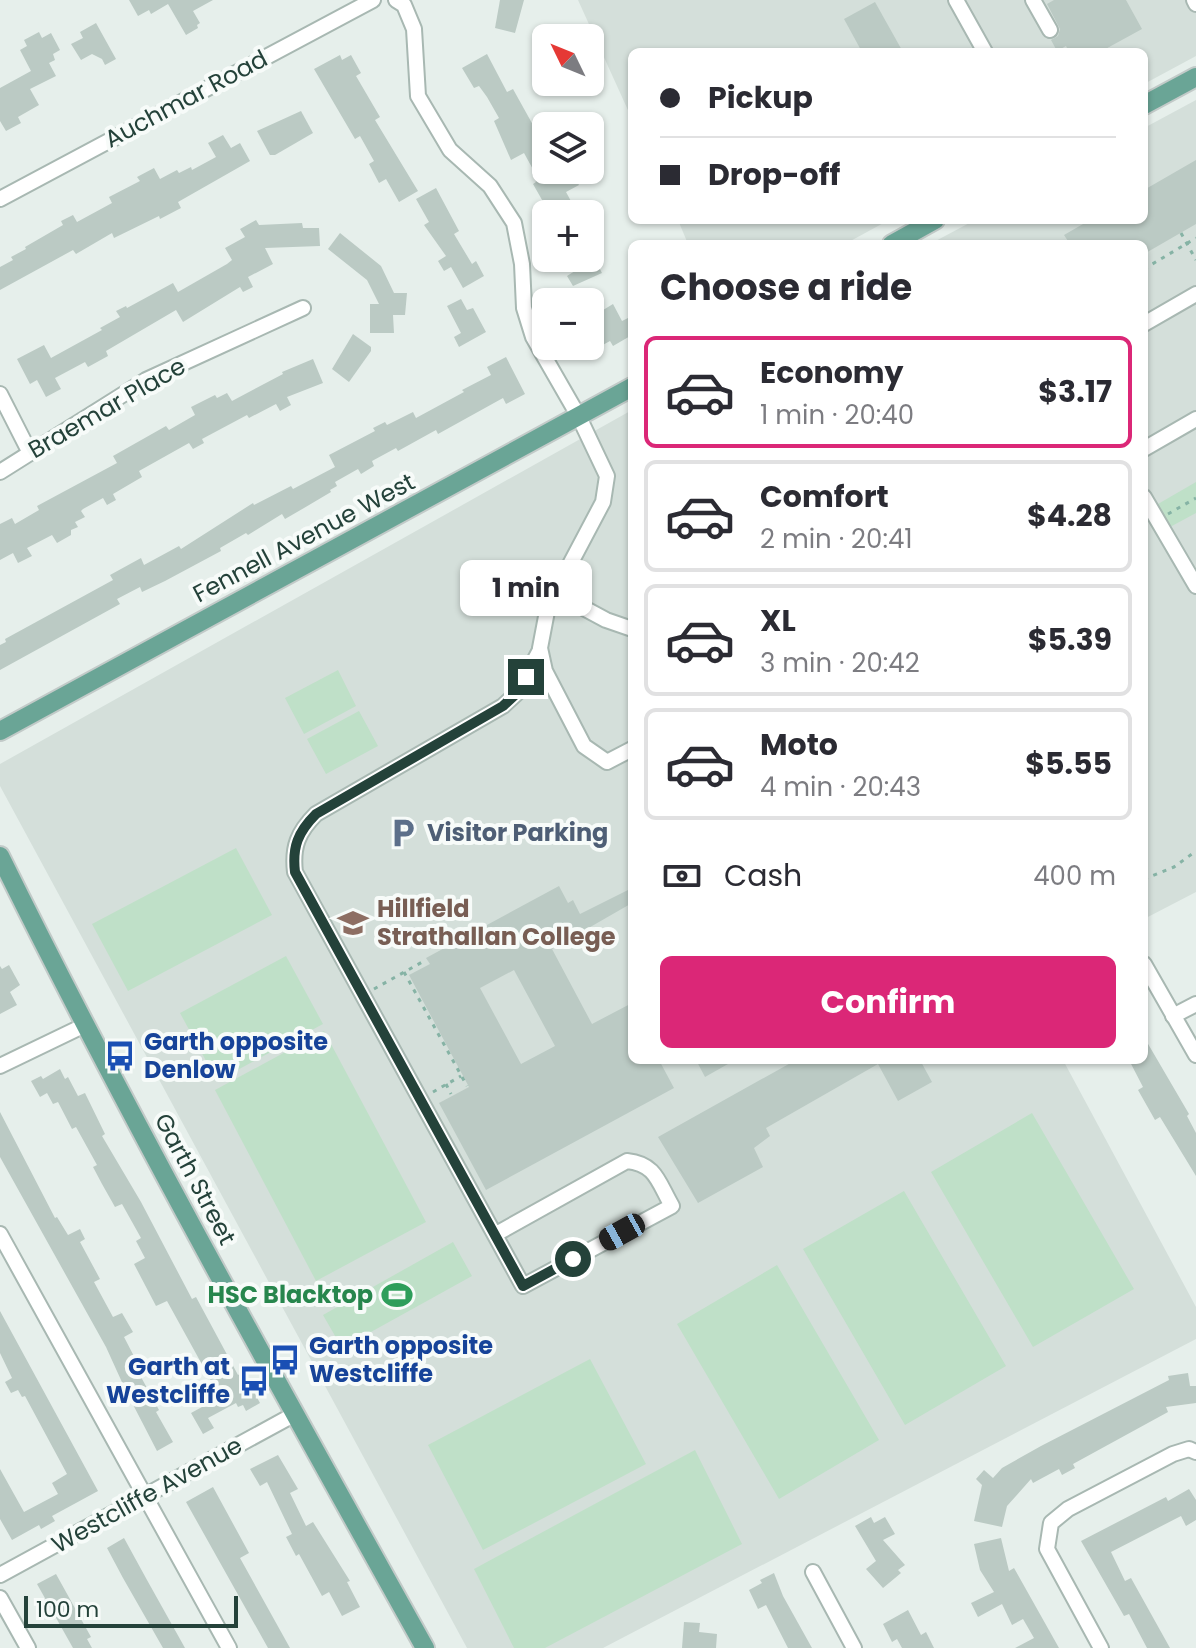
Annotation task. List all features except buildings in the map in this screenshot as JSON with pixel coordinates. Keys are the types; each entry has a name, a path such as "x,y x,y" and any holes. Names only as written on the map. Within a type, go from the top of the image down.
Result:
{"main road":[{"path":"1148,103 1196,77"},
{"path":"899,240 928,224"},
{"name":"Fennell Avenue West","path":"0,731 628,389"},
{"name":"Garth Street","path":"0,856 85,1025 425,1648"}],"street":[{"name":"Auchmar Road","path":"0,199 373,0"},
{"path":"396,0 404,5 414,29 418,96 450,150 490,186 514,223 522,264 524,308 533,337 579,417 607,476 606,493 554,592 544,619 540,650 545,671 584,746 607,762 628,751"},
{"path":"956,0 983,48"},
{"path":"1033,0 1050,30"},
{"path":"1148,322 1196,294"},
{"name":"Braemar Place","path":"0,472 146,380 303,308"},
{"path":"0,394 30,453"},
{"path":"1148,447 1196,419"},
{"path":"1148,504 1196,586"},
{"path":"554,592 606,620 628,628"},
{"path":"496,1234 627,1161 643,1162 651,1168 672,1206 523,1286 295,872 293,856 296,840 316,814 503,706 517,693 540,650"},
{"path":"1148,971 1196,1055"},
{"path":"1173,1016 1196,1004"},
{"path":"0,1066 85,1025"},
{"path":"0,1234 229,1648"},
{"name":"Westcliffe Avenue","path":"0,1575 295,1414"},
{"path":"1101,1648 1047,1549 1051,1523 1068,1509 1173,1454 1189,1449 1196,1452"},
{"path":"813,1572 854,1648"},
{"path":"0,1598 28,1648"}],"path":[{"path":"1181,233 1196,260"},
{"path":"1148,267 1196,238"},
{"path":"1164,516 1196,498"},
{"path":"1148,877 1174,867 1196,851"},
{"path":"363,995 424,961"},
{"path":"404,972 467,1086"},
{"path":"419,1099 461,1076"},
{"path":"446,1084 451,1094"}],"shaded area":[{"path":"578,0 1196,0 1196,56 1148,82 1148,48 628,48 628,110 604,57 604,24 589,24"},
{"path":"1196,100 1196,892 1148,917 1148,240 938,240 968,224 1148,224 1148,126"},
{"path":"680,224 882,224 852,240 686,240"},
{"name":"Hillfield Strathallan College","path":"628,412 628,1064 1065,1064 1196,1307 1196,1339 603,1648 467,1648 0,786 0,764"}],"green space":[{"path":"1196,482 1196,513 1170,527 1158,504"},
{"path":"338,670 356,706 304,734 285,698"},
{"path":"359,711 378,746 326,774 307,739"},
{"path":"236,848 272,915 128,991 92,924"},
{"path":"286,956 323,1024 217,1081 180,1013"},
{"path":"324,1031 426,1222 316,1281 215,1090"},
{"path":"1032,1113 1134,1289 1033,1347 931,1172"},
{"path":"904,1191 1006,1366 905,1425 803,1249"},
{"name":"HSC Blacktop","path":"453,1242 472,1276 342,1348 323,1315"},
{"path":"777,1265 879,1440 779,1499 677,1324"},
{"path":"590,1359 646,1464 483,1550 428,1445"},
{"path":"695,1450 742,1544 545,1648 514,1648 474,1569"}],"place":[{"name":"Visitor Parking","path":"403,833"},
{"name":"Hillfield Strathallan College","path":"353,923"},
{"name":"Garth opposite Denlow","path":"120,1056"},
{"name":"HSC Blacktop","path":"397,1295"},
{"name":"Garth opposite Westcliffe","path":"285,1360"},
{"name":"Garth at Westcliffe","path":"254,1381"}],"route":[{"path":"526,677 517,693 503,706 316,814 296,840 293,856 295,872 523,1286 573,1259"}]}
